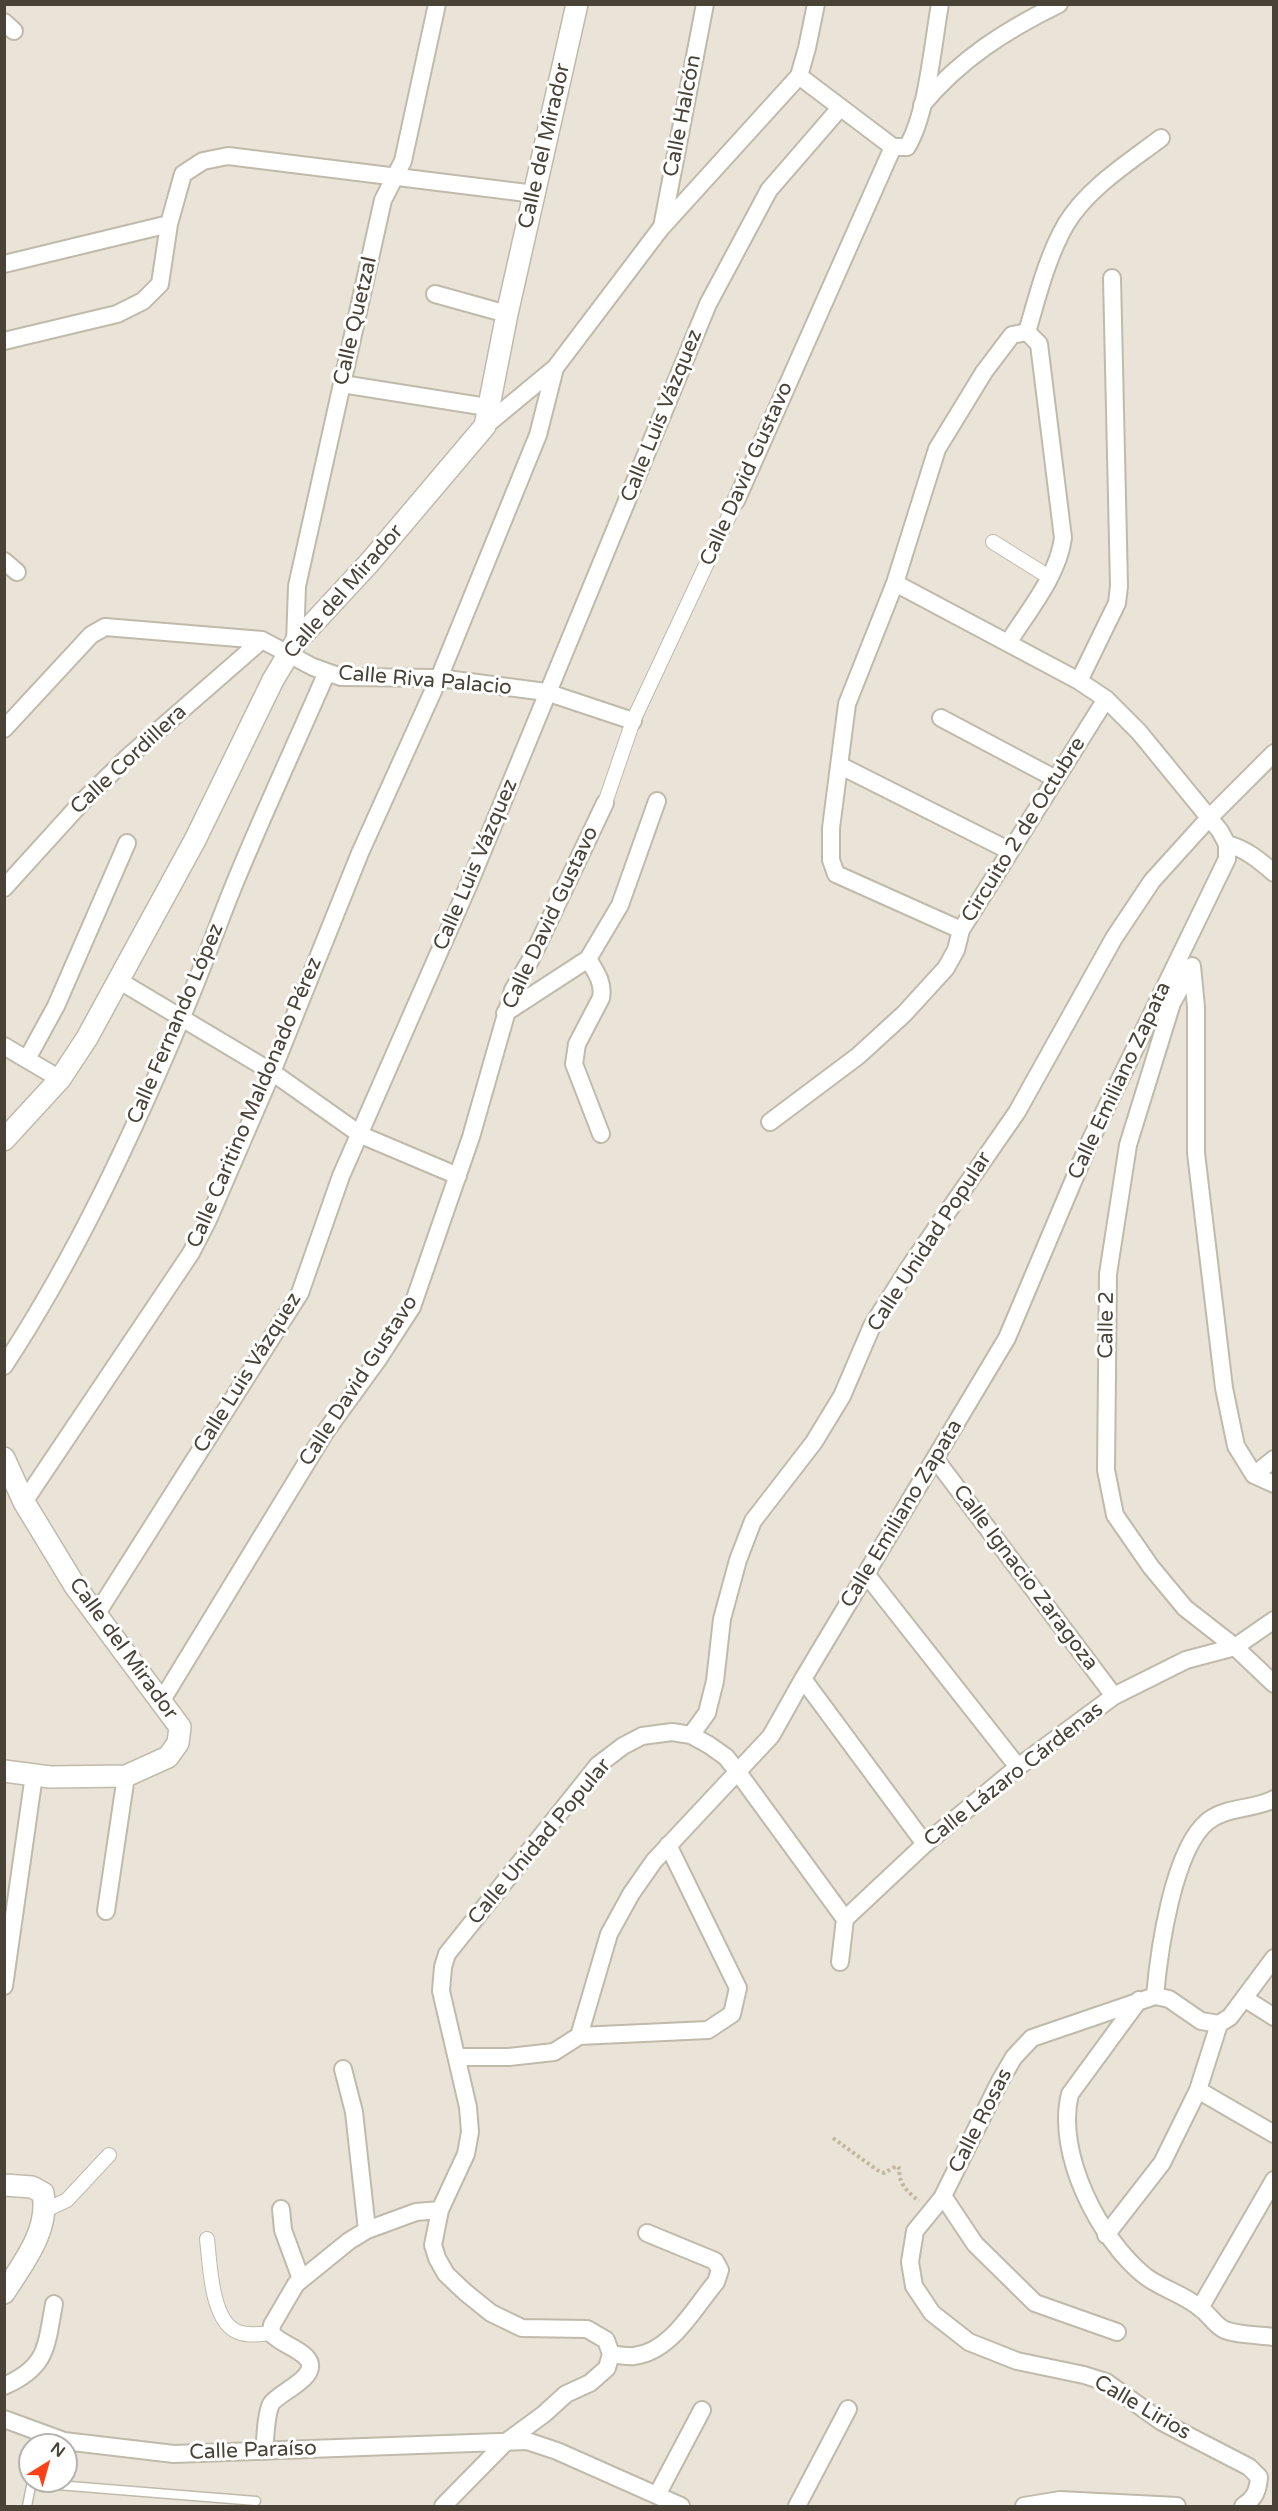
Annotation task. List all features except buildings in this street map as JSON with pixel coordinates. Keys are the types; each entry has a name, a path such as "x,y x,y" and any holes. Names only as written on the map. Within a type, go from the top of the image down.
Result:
{"street":[{"name":"Calle Quetzal","path":"292,648 297,586 383,200 403,161 437,4"},
{"name":"Calle del Mirador","path":"4,1140 60,1079 87,1038 195,840 273,680 292,648 370,562 486,416 576,4"},
{"name":"Calle Halcón","path":"662,228 705,4"},
{"path":"342,384 486,416 555,368 662,228 798,76 807,48 816,4"},
{"name":"Calle David Gustavo","path":"162,1700 326,1431 379,1358 412,1307 471,1137 513,990 531,959 605,803 633,721 900,147 914,135 940,4"},
{"path":"921,106 942,80 980,49 1059,4"},
{"path":"798,76 840,108 900,147"},
{"name":"Calle Luis Vázquez","path":"96,1615 300,1293 341,1176 361,1135 469,884 546,692 708,304 769,190 840,108"},
{"path":"1008,643 1049,577 1061,554 1063,538 1040,344 1028,332 1046,267 1066,224 1086,199 1122,167 1161,138"},
{"path":"4,341 117,314 143,301 160,284 169,224 183,174 203,161 228,156 535,194"},
{"path":"4,264 169,224"},
{"path":"1079,681 1117,603 1119,586 1112,278"},
{"path":"435,294 507,314"},
{"name":"Circuito 2 de Octubre","path":"1028,332 1012,335 984,372 937,449 895,583 847,704 831,828 831,860 836,874 961,930 1106,699"},
{"name":"Calle Caritino Maldonado Pérez","path":"24,1502 191,1253 208,1220 272,1072 360,853 439,678 538,435 555,368"},
{"path":"993,542 1049,577"},
{"path":"895,583 1079,681 1106,699 1139,732 1220,831 1227,844 1256,857 1274,873"},
{"path":"4,729 91,635 105,627 262,640 292,648"},
{"name":"Calle Cordillera","path":"4,888 82,801 129,756 262,640"},
{"name":"Calle Riva Palacio","path":"292,648 313,667 341,677 439,678 546,692 633,721"},
{"name":"Calle Fernando López","path":"4,1366 32,1322 86,1223 133,1126 182,1018 237,879 327,672"},
{"path":"941,718 1056,778"},
{"name":"Calle Unidad Popular","path":"611,2354 606,2340 587,2329 522,2328 491,2313 446,2274 437,2258 433,2245 440,2210 466,2154 470,2132 468,2107 441,1991 443,1967 447,1954 598,1765 623,1746 642,1736 672,1732 691,1735 707,1713 715,1681 722,1619 738,1560 753,1521 814,1442 842,1396 872,1326 908,1269 1017,1112 1114,938 1152,881 1209,818 1274,753"},
{"path":"839,765 1010,851"},
{"path":"505,1013 588,959 620,905 657,801"},
{"path":"27,1059 56,1006 128,843"},
{"name":"Calle Emiliano Zapata","path":"579,2036 609,1934 631,1894 668,1845 771,1736 802,1679 936,1460 1007,1338 1091,1139 1227,859 1227,844"},
{"path":"770,1122 858,1056 904,1014 946,968 956,950 961,930"},
{"path":"1188,939 1196,1007 1196,1154 1222,1377 1236,1446 1254,1475 1274,1484"},
{"path":"588,959 600,980 601,998 577,1044 574,1064 601,1134"},
{"name":"Calle 2","path":"1192,968 1172,1003 1128,1145 1108,1274 1106,1470 1115,1515 1151,1567 1185,1608 1235,1647 1274,1684"},
{"path":"118,980 272,1072 361,1135 458,1176"},
{"path":"4,1046 60,1079"},
{"name":"Calle del Mirador","path":"4,1458 24,1502 96,1615 133,1666 162,1700 180,1727 178,1743 168,1757 126,1776 50,1777 4,1771"},
{"path":"1254,1475 1274,1459"},
{"name":"Calle Ignacio Zaragoza","path":"936,1460 1114,1696"},
{"path":"866,1574 1018,1767"},
{"name":"Calle Lázaro Cárdenas","path":"845,1919 925,1844 1018,1767 1114,1696 1186,1660 1235,1647 1274,1620"},
{"path":"802,1679 925,1844"},
{"path":"691,1735 726,1757 845,1919 840,1962"},
{"path":"4,1986 34,1775"},
{"path":"106,1911 126,1776"},
{"path":"1272,1800 1230,1809 1208,1821 1190,1841 1178,1874 1147,1998 1070,2094 1066,2109 1068,2142 1086,2198 1106,2235 1145,2276 1200,2308 1225,2331 1273,2337"},
{"path":"457,2058 509,2057 554,2052 579,2036 708,2030 732,2014 738,1988 668,1845"},
{"path":"1106,2235 1162,2163 1198,2090 1219,2024 1230,2017 1274,1958"},
{"path":"1147,1998 1169,1999 1201,2021 1219,2024"},
{"name":"Calle Rosas","path":"969,2342 932,2313 914,2286 910,2262 915,2231 943,2196 1000,2080 1014,2057 1032,2038 1147,1998"},
{"path":"1244,1998 1274,2017"},
{"path":"343,2068 354,2112 367,2229"},
{"path":"1198,2090 1274,2134"},
{"path":"44,2201 67,2200 109,2155"},
{"path":"1200,2308 1274,2180"},
{"path":"4,2185 32,2187 44,2201"},
{"path":"943,2196 975,2244 1035,2303 1117,2332"},
{"path":"4,2293 34,2245 44,2201"},
{"path":"281,2209 283,2230 301,2279"},
{"path":"271,2333 272,2325 296,2284 367,2229 416,2211 440,2210"},
{"path":"443,2506 506,2442 544,2414 566,2394 590,2383 607,2368 611,2354 634,2356 654,2350 669,2340 716,2282 720,2270 715,2260 647,2233"},
{"path":"207,2239 215,2303 228,2326 237,2332 248,2334 271,2333 307,2358 310,2366 307,2376 280,2394 269,2407 264,2451"},
{"path":"4,2386 21,2379 45,2352 54,2304"},
{"name":"Calle Lirios","path":"969,2342 1017,2361 1106,2382 1162,2422 1249,2467 1259,2477 1258,2491 1251,2501 1243,2506"},
{"path":"797,2506 848,2409"},
{"path":"657,2495 702,2410"},
{"name":"Calle Paraíso","path":"4,2419 29,2433"},
{"name":"Calle Paraíso","path":"78,2443 174,2454 527,2441 557,2451 681,2506"},
{"path":"1024,2506 1060,2500 1177,2506"}],"lane":[{"path":"78,2486 256,2501"}],"path":[{"path":"833,2138 877,2170 884,2173 897,2166 900,2169 899,2174 903,2186 932,2210"}],"shaded area":[{"path":"5,5 1273,5 1273,2506 5,2506"}]}
